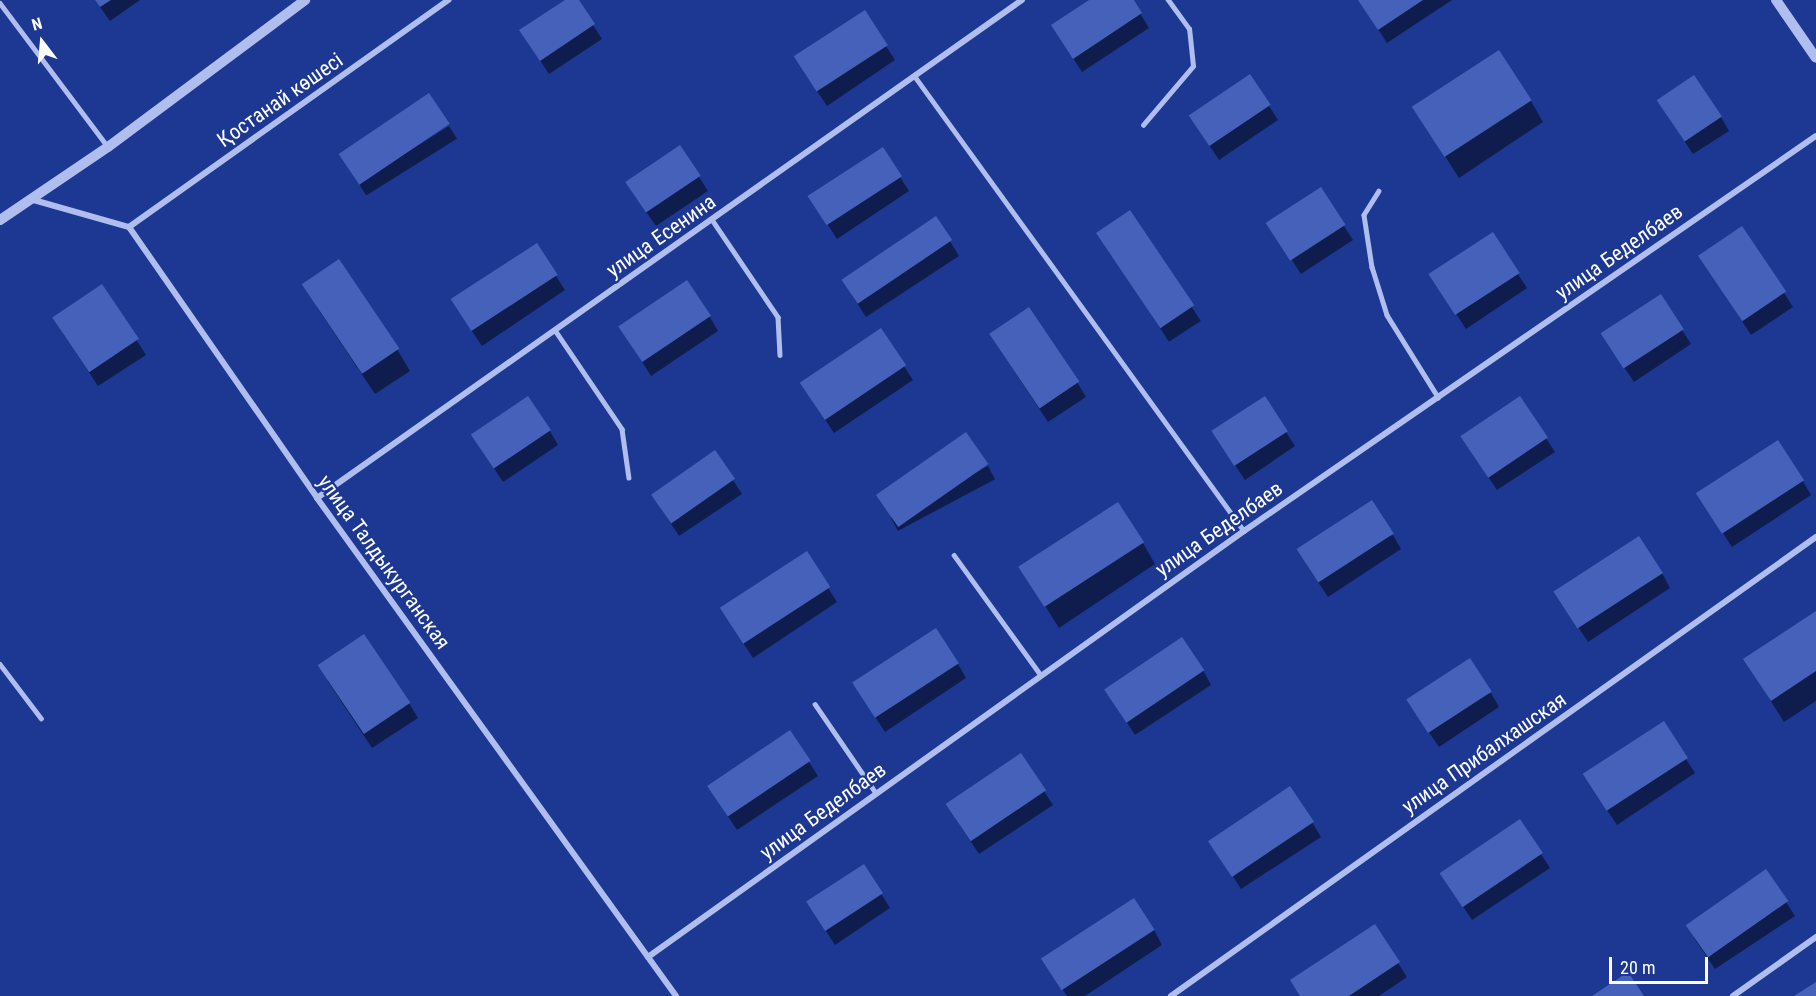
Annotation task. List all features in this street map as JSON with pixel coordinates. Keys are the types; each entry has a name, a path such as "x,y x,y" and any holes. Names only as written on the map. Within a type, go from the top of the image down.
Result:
{"street":[{"path":"0,220 108,147 305,0"},
{"name":"Қостанай көшесі","path":"129,227 449,0"},
{"name":"улица Есенина","path":"317,498 916,78 1022,0"},
{"path":"1776,0 1816,58"},
{"name":"улица Беделбаев","path":"648,957 1244,531 1816,136"},
{"path":"30,199 129,227"},
{"name":"улица Талдыкурганская","path":"129,227 317,498 676,996"},
{"name":"улица Прибалхашская","path":"1170,996 1816,537"},
{"path":"1733,996 1816,937"}],"lane":[{"path":"1143,125 1193,66 1189,29 1168,0"},
{"path":"0,3 108,147"},
{"path":"916,78 1244,531"},
{"path":"1379,191 1364,215 1372,267 1387,315 1438,397"},
{"path":"713,220 778,317 780,355"},
{"path":"555,330 622,429 629,478"},
{"path":"954,555 1041,675"},
{"path":"0,664 41,718"},
{"path":"815,704 876,793"}],"building":[{"path":"95,0 111,0 100,7"},
{"path":"565,0 579,0 595,24 540,61 519,30"},
{"path":"1089,0 1134,0 1142,13 1073,59 1051,25"},
{"path":"1358,0 1423,0 1378,30"},
{"path":"865,10 888,45 817,92 794,56"},
{"path":"1499,50 1532,100 1444,157 1412,107"},
{"path":"1250,74 1271,105 1209,146 1189,115"},
{"path":"1694,75 1722,116 1685,142 1657,100"},
{"path":"429,93 450,124 359,185 339,154"},
{"path":"680,145 701,176 646,213 625,182"},
{"path":"883,147 902,176 827,225 808,196"},
{"path":"1321,187 1346,225 1290,261 1266,223"},
{"path":"1130,210 1194,305 1160,328 1096,233"},
{"path":"936,216 952,240 858,304 841,280"},
{"path":"1742,226 1786,291 1742,321 1698,256"},
{"path":"1493,232 1520,273 1455,315 1428,274"},
{"path":"537,243 558,275 471,331 451,299"},
{"path":"339,259 399,349 362,374 302,284"},
{"path":"687,280 711,316 642,362 618,326"},
{"path":"102,284 139,339 89,372 52,318"},
{"path":"1661,294 1684,329 1623,368 1601,333"},
{"path":"1029,307 1079,382 1040,408 989,334"},
{"path":"881,328 906,365 825,420 800,383"},
{"path":"528,396 551,430 494,469 471,435"},
{"path":"1265,396 1288,431 1234,466 1211,431"},
{"path":"1520,396 1548,437 1488,478 1460,436"},
{"path":"966,432 988,464 898,527 876,495"},
{"path":"1778,440 1804,480 1722,534 1696,493"},
{"path":"715,450 735,479 671,523 651,495"},
{"path":"1372,500 1394,534 1318,583 1297,549"},
{"path":"1118,502 1144,542 1044,607 1018,567"},
{"path":"1639,536 1663,573 1577,628 1553,592"},
{"path":"807,551 830,587 743,644 720,608"},
{"path":"1816,611 1816,671 1771,701 1743,659"},
{"path":"936,628 959,663 875,718 852,682"},
{"path":"364,634 410,703 364,734 318,665"},
{"path":"1182,637 1204,670 1126,723 1104,690"},
{"path":"1470,658 1492,692 1428,733 1406,699"},
{"path":"1664,721 1688,758 1607,811 1583,774"},
{"path":"790,730 811,761 728,817 707,786"},
{"path":"1021,753 1046,790 971,841 946,804"},
{"path":"1290,786 1314,822 1232,877 1208,841"},
{"path":"1520,819 1543,853 1463,907 1440,873"},
{"path":"864,864 883,893 825,931 806,902"},
{"path":"1766,869 1788,901 1708,957 1686,925"},
{"path":"1134,898 1155,930 1062,990 1041,958"},
{"path":"1375,924 1400,962 1349,996 1300,996 1290,980"},
{"path":"1628,972 1644,996 1592,996"},
{"path":"1816,982 1816,996 1794,996"}]}
